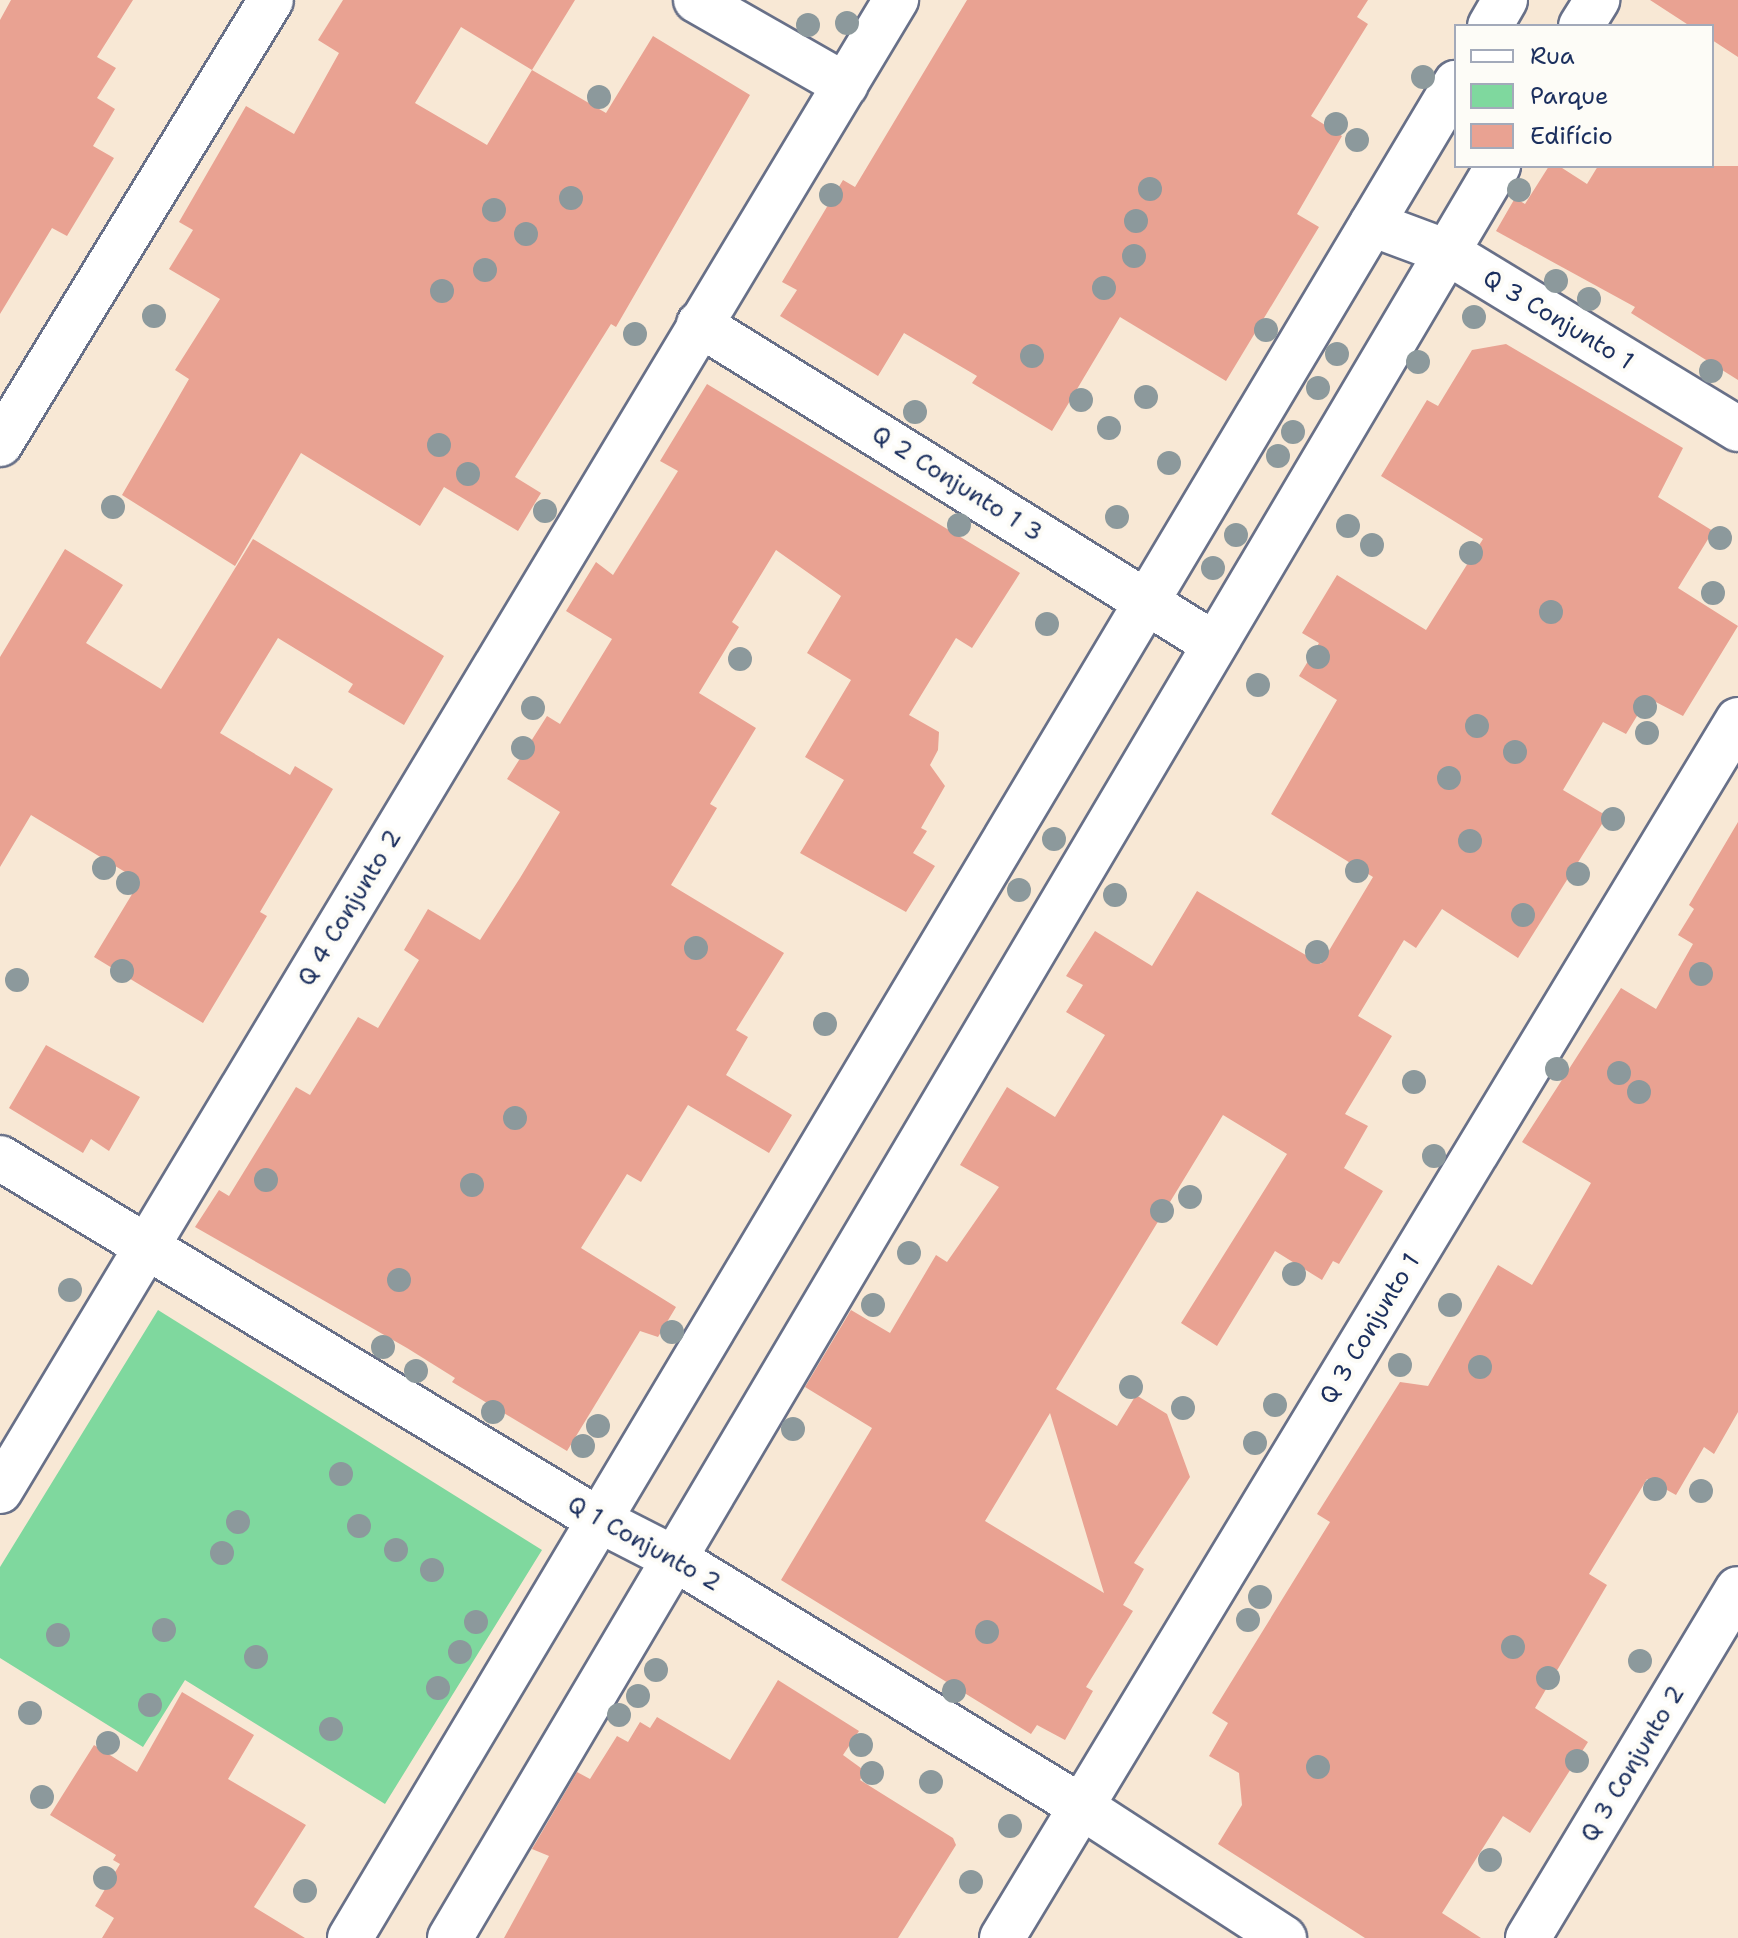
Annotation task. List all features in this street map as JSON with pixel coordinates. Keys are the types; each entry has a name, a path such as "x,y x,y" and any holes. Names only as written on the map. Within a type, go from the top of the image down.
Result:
{"street":[{"path":"0,444 271,0"},
{"path":"696,0 845,85"},
{"name":"Q 4 Conjunto 2","path":"0,1491 896,0"},
{"path":"1491,24 1505,0"},
{"path":"1582,24 1597,0"},
{"path":"350,1938 1454,86"},
{"path":"450,1938 677,1560 1497,168"},
{"name":"Q 3 Conjunto 1","path":"1372,224 1447,252 1738,429"},
{"name":"Q 2 Conjunto 1 3","path":"699,324 1214,644"},
{"name":"Q 3 Conjunto 1","path":"1002,1938 1738,720"},
{"name":"Q 1 Conjunto 2","path":"0,1158 599,1520 677,1560 1082,1807 1284,1938"},
{"name":"Q 3 Conjunto 2","path":"1528,1938 1738,1589"}],"green space":[{"path":"158,1310 542,1550 385,1804 185,1680 143,1747 0,1658 0,1567"}],"building":[{"path":"11,0 133,0 97,57 116,68 97,98 115,109 93,146 114,158 67,236 52,228 0,314 0,20"},
{"path":"343,0 575,0 532,70 606,113 653,36 750,95 616,327 611,324 515,477 541,493 518,531 444,487 420,526 301,453 235,566 122,495 189,379 175,370 220,299 169,269 193,230 179,222 246,106 294,134 339,53 318,40","holes":["461,27 532,70 487,145 415,103"]},
{"path":"967,0 1368,0 1357,17 1368,24 1311,116 1342,136 1297,214 1319,227 1226,381 1120,317 1052,431 972,383 977,376 904,333 878,376 780,316 797,290 782,282 843,180 855,187"},
{"path":"1650,0 1738,0 1738,57 1714,41 1714,24 1687,24"},
{"path":"1738,166 1738,380 1631,313 1635,307 1496,231 1515,198 1525,204 1548,168 1562,168 1587,184 1597,168"},
{"path":"1506,344 1683,448 1658,497 1713,531 1678,588 1738,626 1683,716 1648,698 1626,734 1603,722 1563,790 1607,816 1518,958 1442,909 1416,948 1404,940 1358,1016 1392,1036 1345,1114 1368,1126 1344,1168 1383,1191 1339,1264 1333,1261 1322,1280 1275,1251 1217,1346 1181,1323 1287,1154 1223,1115 1056,1389 1117,1426 1136,1395 1167,1414 1190,1477 1134,1563 1144,1569 1123,1605 1133,1611 1086,1687 1093,1691 1065,1740 1037,1725 1031,1734 781,1580 872,1428 805,1387 851,1310 890,1333 936,1255 947,1262 999,1187 960,1165 1007,1087 1055,1117 1105,1035 1066,1012 1083,985 1066,976 1095,931 1152,966 1197,891 1321,964 1373,877 1271,814 1337,700 1299,676 1319,643 1302,633 1337,575 1426,630 1483,539 1381,476 1427,400 1438,406 1472,350","holes":["1050,1413 1104,1593 985,1521"]},
{"path":"707,384 1020,573 972,648 956,638 909,715 939,732 938,750 930,765 945,786 921,828 927,831 913,853 935,866 906,912 800,853 844,780 805,757 851,680 807,653 841,596 776,550 732,622 739,627 699,693 756,728 710,804 717,808 671,885 784,953 736,1030 748,1037 726,1075 792,1115 769,1153 688,1105 641,1182 627,1174 581,1248 676,1307 658,1337 640,1331 567,1451 452,1382 455,1378 407,1348 195,1227 219,1190 229,1196 296,1087 310,1095 358,1017 378,1028 419,960 404,950 428,909 480,940 520,878 560,812 507,779 547,716 560,724 612,639 566,611 596,562 613,575 678,471 660,461"},
{"path":"253,539 444,656 404,725 348,692 353,684 278,638 220,733 290,775 295,766 333,789 260,912 267,916 203,1023 94,957 140,881 31,815 0,867 0,657 65,549 123,585 86,643 161,689"},
{"path":"1738,822 1738,1412 1714,1454 1704,1447 1676,1495 1647,1479 1589,1574 1607,1585 1535,1708 1588,1742 1530,1833 1503,1816 1442,1913 1481,1938 1365,1938 1218,1844 1242,1805 1239,1773 1209,1756 1228,1723 1212,1713 1330,1522 1317,1514 1400,1382 1428,1386 1498,1265 1532,1285 1591,1183 1522,1142 1621,988 1656,1009 1693,944 1678,935 1694,909 1689,905"},
{"path":"46,1045 140,1097 109,1151 91,1139 83,1153 9,1108"},
{"path":"778,1680 859,1731 843,1755 865,1771 860,1780 953,1838 956,1845 898,1938 504,1938 549,1856 532,1849 577,1772 590,1779 617,1736 628,1742 640,1722 650,1728 657,1717 730,1760"},
{"path":"182,1692 254,1735 228,1779 306,1825 254,1907 305,1938 102,1938 114,1918 95,1906 120,1864 113,1860 116,1855 50,1815 94,1745 137,1772"}]}
